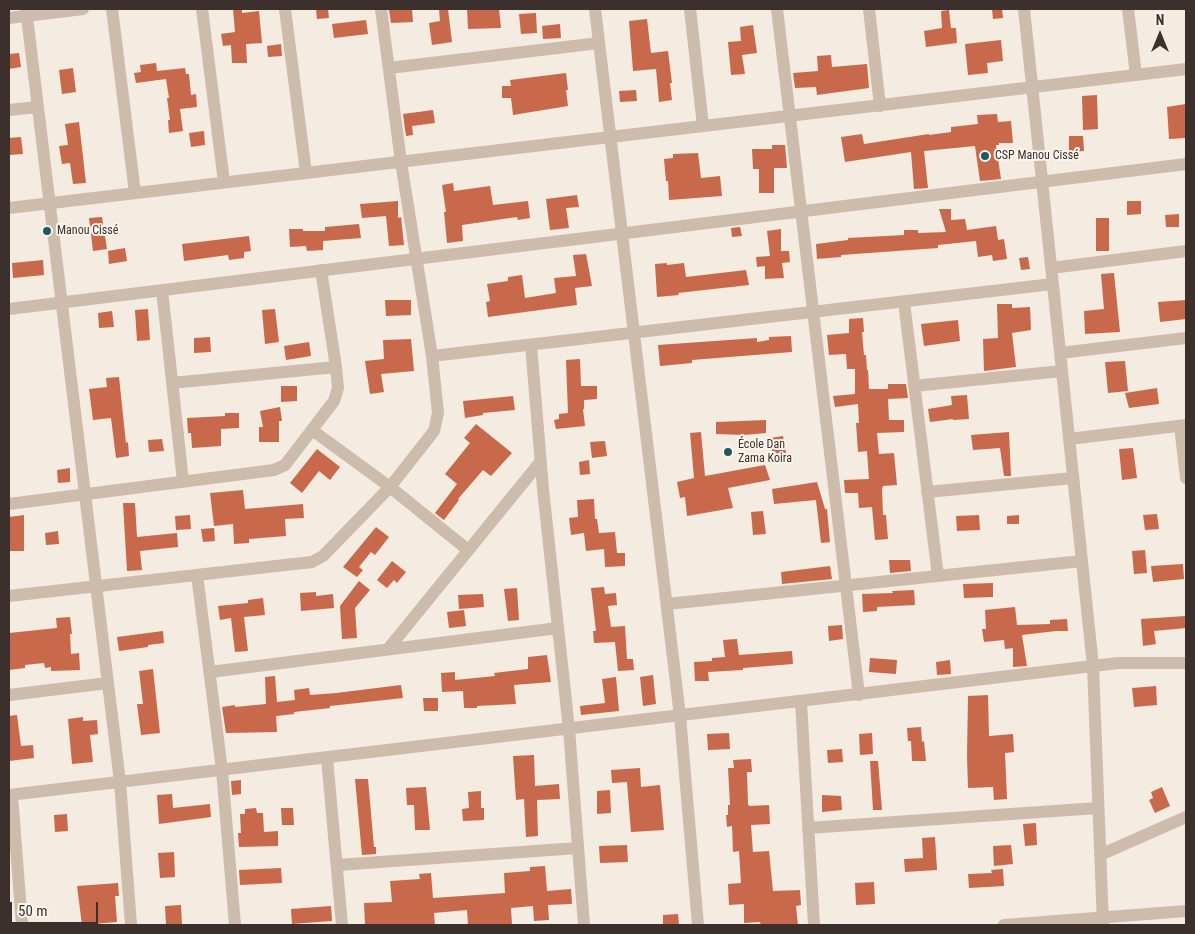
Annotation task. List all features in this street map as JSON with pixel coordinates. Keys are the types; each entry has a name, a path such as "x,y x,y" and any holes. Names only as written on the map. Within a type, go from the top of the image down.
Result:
{"street":[{"path":"9,18 26,12 83,9"},
{"path":"112,9 135,193"},
{"path":"202,9 224,182"},
{"path":"285,9 306,173"},
{"path":"9,596 318,560 390,487 434,431 438,413 432,356 401,162 381,9"},
{"path":"594,9 680,716 698,925"},
{"path":"690,9 703,126"},
{"path":"777,9 858,695"},
{"path":"869,9 880,106"},
{"path":"1024,9 1093,666 1102,921"},
{"path":"1128,9 1136,74"},
{"path":"26,12 120,782 131,925"},
{"path":"389,68 599,43"},
{"path":"9,208 1186,69"},
{"path":"9,110 38,107"},
{"path":"9,309 1186,164"},
{"path":"1052,268 1186,251"},
{"path":"9,504 280,468 285,465 337,394 336,367 321,270"},
{"path":"432,356 1053,284"},
{"path":"162,290 183,481"},
{"path":"904,302 938,576"},
{"path":"1060,353 1186,338"},
{"path":"531,345 540,461 569,729 584,925"},
{"path":"172,383 336,367"},
{"path":"914,386 1062,371"},
{"path":"1069,439 1183,426 1186,478"},
{"path":"312,430 390,487 468,550"},
{"path":"388,649 540,461"},
{"path":"927,492 1073,478"},
{"path":"667,604 1082,561"},
{"path":"197,575 222,770 235,925"},
{"path":"210,672 558,628"},
{"path":"22,925 10,795 1093,666 1126,663 1186,663"},
{"path":"9,695 108,683"},
{"path":"802,702 814,925"},
{"path":"327,758 342,925"},
{"path":"808,828 1098,808"},
{"path":"1100,854 1186,818"},
{"path":"338,864 578,848"},
{"path":"1004,925 1102,921 1186,911"}],"building":[{"path":"233,9 242,9 242,13 259,11 262,43 246,44 247,63 232,63 231,45 223,46 221,34 235,32"},
{"path":"316,9 328,9 329,18 317,19"},
{"path":"412,9 413,22 391,23 389,10"},
{"path":"439,9 448,9 452,42 432,45 429,23 440,21"},
{"path":"467,9 499,9 501,28 468,29"},
{"path":"992,9 1002,9 1003,18 993,19"},
{"path":"949,10 951,28 956,28 957,43 926,47 924,31 942,28 941,11"},
{"path":"536,13 537,33 521,34 519,14"},
{"path":"647,19 651,53 668,51 672,100 659,102 656,69 633,71 629,21"},
{"path":"366,20 368,34 334,38 332,24"},
{"path":"560,24 561,38 543,39 542,26"},
{"path":"753,25 757,53 742,55 745,74 731,75 728,42 741,41 740,27"},
{"path":"1001,40 1003,61 987,63 988,73 968,75 965,44"},
{"path":"281,44 282,56 268,57 267,46"},
{"path":"19,53 21,67 9,69 9,54"},
{"path":"831,55 832,67 867,64 869,88 817,95 816,87 795,88 793,73 818,71 817,56"},
{"path":"156,63 157,71 185,68 186,74 189,74 191,95 196,94 197,107 180,109 183,131 169,133 168,120 170,120 167,98 169,98 166,79 136,83 134,73 141,72 140,65"},
{"path":"73,68 76,92 62,94 59,70"},
{"path":"566,73 568,106 513,115 511,98 502,98 502,86 511,86 510,80"},
{"path":"636,90 637,101 620,102 619,91"},
{"path":"1097,95 1098,129 1083,130 1082,96"},
{"path":"1186,104 1186,138 1169,139 1167,107"},
{"path":"433,110 435,123 412,126 413,135 406,136 403,114"},
{"path":"997,114 998,122 1011,121 1013,143 999,143 999,145 996,145 1001,179 980,181 975,146 924,151 928,188 914,189 911,152 845,162 841,137 862,134 864,144 951,132 951,127 978,124 977,115"},
{"path":"79,122 86,183 73,184 70,163 62,164 59,146 68,145 65,124"},
{"path":"204,131 205,145 191,147 189,133"},
{"path":"1069,136 1083,136 1084,151 1069,152"},
{"path":"21,137 23,154 9,155 9,138"},
{"path":"772,145 785,145 787,168 774,168 774,193 759,193 759,169 753,169 752,149 772,149"},
{"path":"698,153 701,178 720,176 722,196 669,200 664,159 673,158 673,154"},
{"path":"453,183 454,191 490,186 493,205 528,201 530,218 518,220 517,217 462,225 463,241 447,243 444,212 446,212 442,185"},
{"path":"577,195 579,207 566,208 569,228 550,230 546,199"},
{"path":"398,201 398,218 401,217 404,245 389,246 386,216 362,218 360,204"},
{"path":"1127,201 1141,201 1141,214 1127,215"},
{"path":"939,209 951,209 951,220 965,219 967,230 996,226 998,240 1004,239 1007,259 993,261 992,255 978,257 976,241 938,245 938,248 841,255 841,257 817,259 816,244 848,240 848,238 904,235 904,230 918,230 918,233 946,232"},
{"path":"1179,214 1179,227 1166,227 1165,215"},
{"path":"102,217 107,249 93,251 89,218"},
{"path":"1096,218 1109,218 1109,251 1096,251"},
{"path":"359,224 361,238 323,241 323,250 307,251 306,246 290,247 289,229 325,231 325,227"},
{"path":"740,227 742,236 732,237 731,228"},
{"path":"781,229 781,251 789,251 790,262 782,263 784,278 765,279 765,266 757,267 756,257 770,256 767,231"},
{"path":"249,236 251,251 244,252 244,258 229,260 228,255 184,261 182,244"},
{"path":"125,248 127,261 109,264 108,251"},
{"path":"586,254 592,286 575,288 577,305 488,317 486,302 490,301 487,284 508,281 508,277 522,275 525,298 556,293 554,278 576,276 573,255"},
{"path":"1028,257 1030,269 1021,270 1019,258"},
{"path":"43,260 44,275 13,278 12,263"},
{"path":"667,263 667,265 684,263 686,277 746,270 749,285 657,297 655,264"},
{"path":"1114,273 1120,332 1085,334 1084,311 1104,309 1101,274"},
{"path":"385,300 411,300 411,315 386,316"},
{"path":"1186,300 1186,319 1160,322 1158,302"},
{"path":"997,304 1012,304 1012,308 1030,307 1031,330 1012,333 1016,367 984,371 983,339 998,338"},
{"path":"148,309 150,340 137,341 135,310"},
{"path":"275,309 279,342 265,344 262,310"},
{"path":"112,311 114,327 99,328 98,313"},
{"path":"863,318 864,332 862,332 869,389 888,389 888,384 906,384 908,398 888,399 889,420 904,420 904,432 877,433 879,454 894,453 897,485 883,486 882,489 883,515 886,515 888,539 875,540 872,507 859,508 858,493 845,493 844,480 869,479 867,451 858,452 856,423 859,423 858,404 835,407 833,396 855,394 855,369 847,369 846,354 829,355 827,335 849,333 849,319"},
{"path":"958,320 960,341 924,346 921,324"},
{"path":"791,336 792,352 692,360 692,363 660,366 658,345 757,338 757,342 769,340 769,337"},
{"path":"210,337 211,352 194,353 194,338"},
{"path":"411,339 414,371 381,374 384,392 370,394 365,361 384,359 383,340"},
{"path":"309,342 311,356 286,360 284,346"},
{"path":"580,359 581,386 597,386 597,399 584,400 585,426 556,429 554,420 559,419 559,414 568,413 566,360"},
{"path":"1125,361 1128,391 1108,393 1105,362"},
{"path":"119,377 129,456 116,458 111,418 93,420 89,389 107,387 106,378"},
{"path":"281,386 297,386 297,401 281,402"},
{"path":"1157,388 1159,404 1129,408 1125,393"},
{"path":"967,395 969,419 930,422 928,409 952,405 951,396"},
{"path":"513,396 515,410 483,413 483,415 465,418 463,401"},
{"path":"280,407 282,421 279,421 279,442 259,442 259,427 263,427 260,411"},
{"path":"225,413 239,413 239,428 221,429 221,446 192,448 187,418 225,416"},
{"path":"766,420 766,433 744,435 716,434 716,422"},
{"path":"476,424 512,453 491,476 483,470 458,499 444,520 435,513 457,484 445,474 470,443 464,438"},
{"path":"701,432 705,476 765,465 770,480 728,488 733,508 687,516 685,497 680,498 677,482 694,478 690,433"},
{"path":"1009,432 1011,476 1004,476 1000,448 973,450 971,435"},
{"path":"783,436 787,458 774,461 770,438"},
{"path":"162,439 164,451 149,452 148,440"},
{"path":"605,441 607,456 592,458 590,442"},
{"path":"1133,448 1137,478 1122,480 1119,449"},
{"path":"317,449 340,467 330,480 319,471 302,493 290,483"},
{"path":"589,460 590,474 580,475 579,462"},
{"path":"70,468 70,482 58,483 57,470"},
{"path":"817,482 825,509 827,509 830,542 821,543 816,500 774,504 772,489"},
{"path":"243,490 245,509 303,504 304,518 285,519 286,536 249,539 249,543 234,544 233,524 214,526 210,493"},
{"path":"594,499 595,519 597,519 599,533 615,532 617,553 625,553 625,566 605,567 604,549 586,551 584,533 571,535 569,518 578,517 577,500"},
{"path":"123,503 135,503 137,537 177,533 178,547 140,551 142,570 127,571"},
{"path":"763,511 766,534 753,535 751,512"},
{"path":"1157,514 1159,529 1145,530 1143,515"},
{"path":"24,515 24,551 9,551 9,517"},
{"path":"190,515 191,529 176,530 175,516"},
{"path":"979,515 980,530 957,531 956,516"},
{"path":"1019,515 1019,524 1007,524 1007,516"},
{"path":"376,527 389,537 375,555 371,552 359,567 363,570 357,577 343,567"},
{"path":"214,528 215,541 203,542 201,529"},
{"path":"58,531 59,544 46,545 45,533"},
{"path":"1145,550 1147,573 1134,574 1132,551"},
{"path":"889,560 910,560 911,571 890,573"},
{"path":"392,561 406,572 397,583 394,580 387,588 377,580"},
{"path":"1183,564 1184,579 1153,582 1151,566"},
{"path":"830,566 832,579 782,584 781,572"},
{"path":"359,581 370,590 355,608 357,638 342,639 340,606"},
{"path":"993,583 993,597 964,598 963,584"},
{"path":"604,587 605,594 616,593 617,605 608,606 611,627 625,626 627,659 633,659 634,670 618,671 615,642 594,643 593,631 596,631 591,588"},
{"path":"517,588 519,620 508,621 504,589"},
{"path":"914,590 915,605 877,607 877,611 863,612 862,594"},
{"path":"316,592 316,596 333,594 334,608 301,611 300,593"},
{"path":"483,594 484,607 459,609 458,595"},
{"path":"263,598 265,615 244,617 248,651 235,652 231,618 220,620 218,606 248,603 248,600"},
{"path":"1015,607 1017,625 1050,624 1050,620 1067,619 1068,631 1022,635 1027,666 1013,667 1013,648 1005,649 1004,640 984,642 982,629 986,629 985,610"},
{"path":"464,610 466,626 449,628 447,612"},
{"path":"1185,616 1186,628 1154,631 1156,644 1143,646 1141,619"},
{"path":"70,617 72,634 70,634 71,654 79,653 80,670 51,671 51,667 45,668 44,663 25,665 25,668 9,670 9,633 57,628 56,618"},
{"path":"842,625 843,639 829,641 828,626"},
{"path":"163,631 164,643 119,651 117,637"},
{"path":"737,639 739,655 792,651 793,664 708,672 709,681 695,681 694,662 712,661 712,658 725,657 723,640"},
{"path":"547,655 551,682 514,685 516,704 464,708 463,691 442,692 441,673 455,672 455,680 495,676 494,673 528,669 528,657"},
{"path":"870,658 897,660 896,674 869,672"},
{"path":"950,660 951,674 937,675 936,662"},
{"path":"153,669 160,733 141,735 137,704 143,704 139,671"},
{"path":"653,675 656,704 643,706 640,677"},
{"path":"275,676 277,702 295,700 294,690 309,688 310,695 401,685 403,698 330,706 330,708 276,716 277,732 226,733 222,707 266,704 265,677"},
{"path":"616,677 619,711 581,715 580,706 605,703 602,679"},
{"path":"1156,686 1157,705 1134,707 1132,688"},
{"path":"988,695 989,736 1013,734 1014,752 1005,753 1007,799 994,800 993,787 968,788 968,696"},
{"path":"423,698 438,698 438,711 424,711"},
{"path":"17,715 21,746 33,745 34,758 9,761 9,716"},
{"path":"83,717 83,721 97,720 98,734 90,735 93,762 72,764 68,719"},
{"path":"921,727 926,761 912,761 911,741 908,741 907,728"},
{"path":"729,733 730,749 708,750 707,734"},
{"path":"872,733 873,754 860,755 859,734"},
{"path":"842,749 843,762 828,763 827,750"},
{"path":"534,755 535,786 559,784 560,799 537,800 538,836 526,837 524,799 516,800 513,756"},
{"path":"751,759 752,772 747,772 748,804 749,806 769,805 770,824 751,825 753,852 769,851 773,891 800,890 801,905 796,906 798,925 761,925 760,922 744,923 744,904 729,905 728,884 741,883 739,851 733,852 732,826 727,827 726,815 728,815 728,805 730,805 728,768 734,768 733,760"},
{"path":"870,761 878,761 882,810 873,810"},
{"path":"640,768 641,787 660,785 664,830 631,832 627,782 612,783 611,770"},
{"path":"355,779 368,779 376,854 362,855"},
{"path":"241,780 241,794 232,795 231,781"},
{"path":"426,787 430,830 415,830 414,805 407,805 406,788"},
{"path":"1162,787 1170,806 1155,813 1149,800 1153,798 1151,792"},
{"path":"610,790 611,813 597,814 597,791"},
{"path":"481,791 481,808 484,808 484,820 463,821 462,809 469,808 468,792"},
{"path":"172,794 173,808 210,804 211,817 159,824 157,795"},
{"path":"822,795 841,796 842,810 822,812"},
{"path":"256,808 257,813 263,813 264,832 278,831 278,846 239,847 238,833 241,833 240,814 245,814 245,809"},
{"path":"281,808 293,808 294,825 282,825"},
{"path":"67,814 68,831 55,832 54,815"},
{"path":"1036,823 1037,845 1025,846 1023,824"},
{"path":"935,837 937,870 905,872 904,859 923,858 922,838"},
{"path":"627,845 628,862 600,863 599,846"},
{"path":"1011,845 1013,864 994,866 993,846"},
{"path":"174,852 175,877 160,878 158,853"},
{"path":"545,866 547,891 571,889 572,904 548,905 549,920 534,921 533,906 511,908 512,925 468,925 467,910 434,913 435,925 365,925 364,903 392,902 390,881 420,879 419,874 431,873 433,898 505,893 504,873 530,871 530,867"},
{"path":"281,868 282,883 240,885 239,870"},
{"path":"1003,869 1004,886 969,888 968,874 992,873 991,870"},
{"path":"874,882 875,904 856,905 855,883"},
{"path":"118,883 119,896 115,896 117,922 82,925 77,886"},
{"path":"181,905 182,925 166,925 165,906"},
{"path":"331,906 332,921 292,924 291,909"},
{"path":"678,914 679,925 663,925 663,915"}],"place":[{"name":"CSP Manou Cissé","path":"985,156"},
{"name":"Manou Cissé","path":"47,231"},
{"name":"École Dan Zama Koira","path":"728,452"}]}
